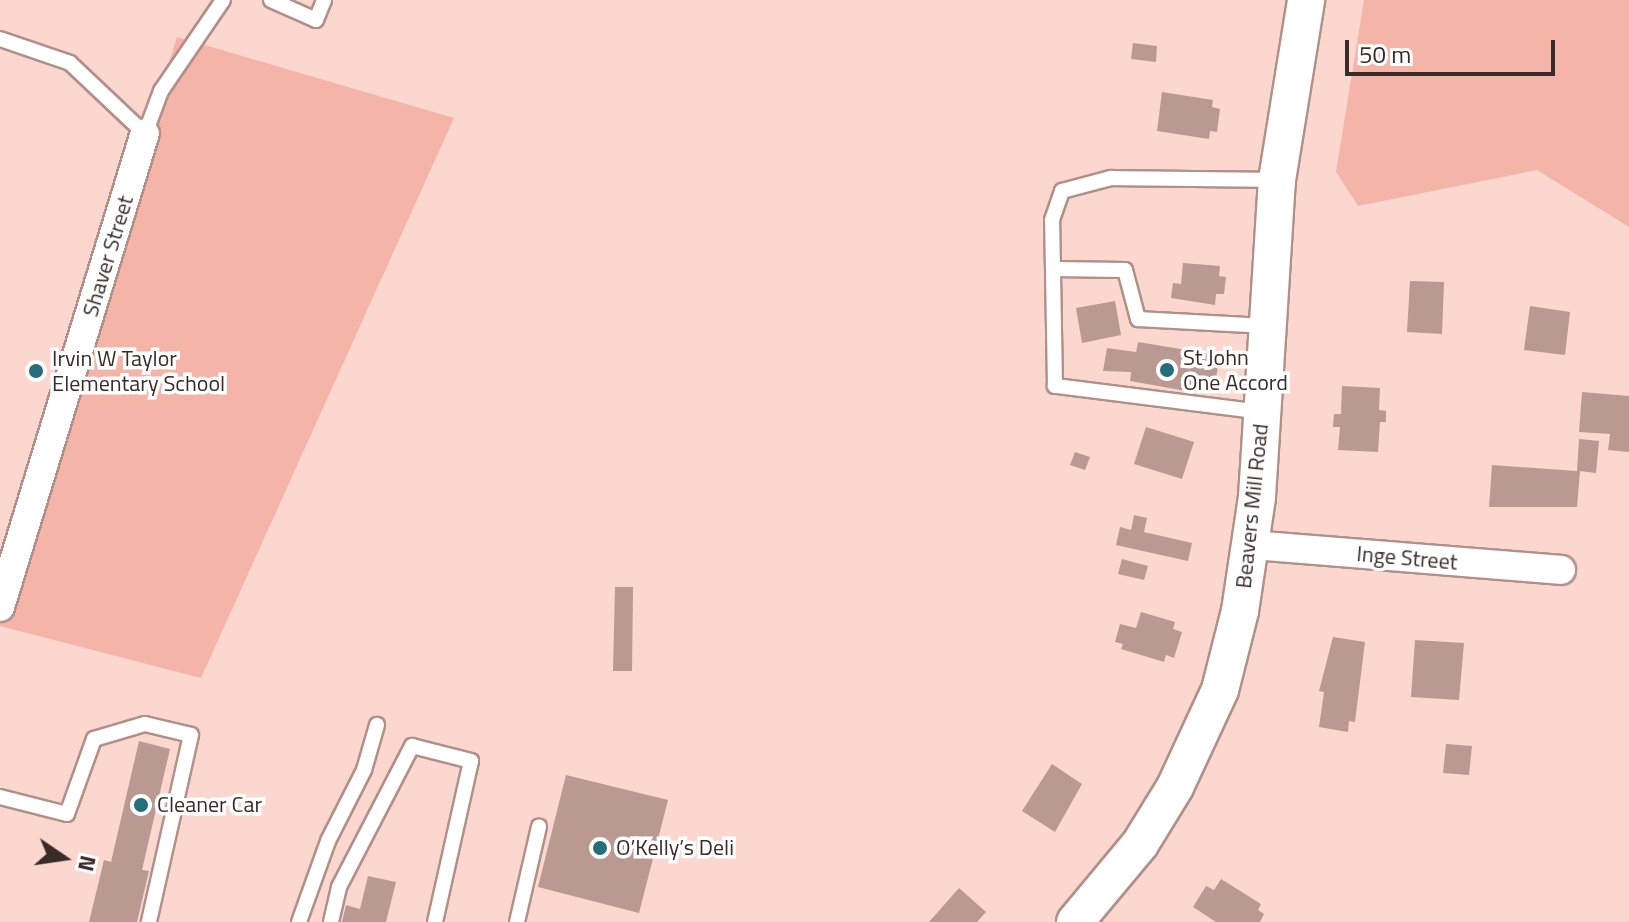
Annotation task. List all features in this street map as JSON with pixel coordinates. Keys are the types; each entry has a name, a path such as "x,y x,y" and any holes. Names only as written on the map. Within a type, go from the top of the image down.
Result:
{"street":[{"name":"Beavers Mill Road","path":"1075,922 1140,844 1204,727 1230,650 1252,545 1277,180 1306,0"},
{"name":"Shaver Street","path":"0,607 145,134"},
{"name":"Inge Street","path":"1252,545 1561,570"}],"lane":[{"path":"0,39 70,63 145,134 161,91 223,0"},
{"path":"271,0 316,20 324,0"},
{"path":"1262,412 1055,386 1052,220 1062,191 1111,178 1277,180"},
{"path":"1053,269 1125,270 1138,319 1267,326"},
{"path":"0,797 67,814 94,739 145,724 191,735 149,922"},
{"path":"299,922 328,841 364,770 377,725"},
{"path":"331,922 339,887 412,746 471,761 435,922"},
{"path":"517,922 539,827"}],"shaded area":[{"path":"1364,0 1629,0 1629,227 1537,170 1358,206 1336,172"},
{"path":"177,37 454,118 201,678 0,626 0,607"}],"building":[{"path":"1133,43 1157,46 1156,62 1131,59"},
{"path":"1162,92 1213,100 1212,107 1220,109 1217,132 1210,131 1209,139 1157,131"},
{"path":"1183,263 1220,266 1219,276 1226,277 1224,294 1216,294 1215,305 1171,298 1173,283 1181,284"},
{"path":"1410,281 1444,282 1442,334 1407,332"},
{"path":"1115,301 1121,335 1082,343 1076,308"},
{"path":"1530,306 1570,312 1565,355 1524,350"},
{"path":"1138,342 1211,354 1210,364 1218,366 1215,384 1205,382 1203,394 1130,381 1131,372 1103,371 1107,348 1136,352"},
{"path":"1342,386 1380,388 1379,410 1386,411 1386,422 1380,422 1378,452 1338,450 1340,427 1333,427 1334,414 1341,414"},
{"path":"1582,392 1629,396 1629,452 1608,450 1610,434 1579,432"},
{"path":"1146,427 1194,442 1182,479 1134,464"},
{"path":"1579,439 1599,441 1596,473 1580,471 1577,507 1489,507 1492,465 1577,471"},
{"path":"1075,452 1090,457 1085,470 1070,465"},
{"path":"1134,515 1147,518 1144,532 1192,543 1188,561 1116,545 1120,527 1131,530"},
{"path":"1122,559 1148,566 1144,580 1118,574"},
{"path":"615,587 633,587 632,671 613,671"},
{"path":"1141,612 1175,622 1173,629 1182,632 1174,658 1166,655 1164,662 1121,649 1123,644 1115,642 1120,624 1136,628"},
{"path":"1333,637 1365,642 1355,722 1349,721 1348,732 1319,727 1324,692 1319,691"},
{"path":"1415,640 1464,643 1459,700 1411,697"},
{"name":"Cleaner Car","path":"139,741 170,749 142,870 149,871 137,922 89,922 104,860 111,862"},
{"path":"1446,744 1472,746 1469,775 1443,773"},
{"path":"1052,764 1082,784 1055,832 1022,811"},
{"path":"566,775 668,800 639,913 538,887"},
{"path":"368,876 396,882 386,922 342,922 346,905 360,909"},
{"path":"1221,879 1261,904 1258,910 1264,914 1260,922 1216,922 1193,907 1206,886 1214,890"},
{"path":"959,888 986,912 977,922 929,922"}],"place":[{"name":"St John One Accord","path":"1167,370"},
{"name":"Irvin W Taylor Elementary School","path":"36,371"},
{"name":"Cleaner Car","path":"141,805"},
{"name":"O’Kelly’s Deli","path":"600,848"}]}
